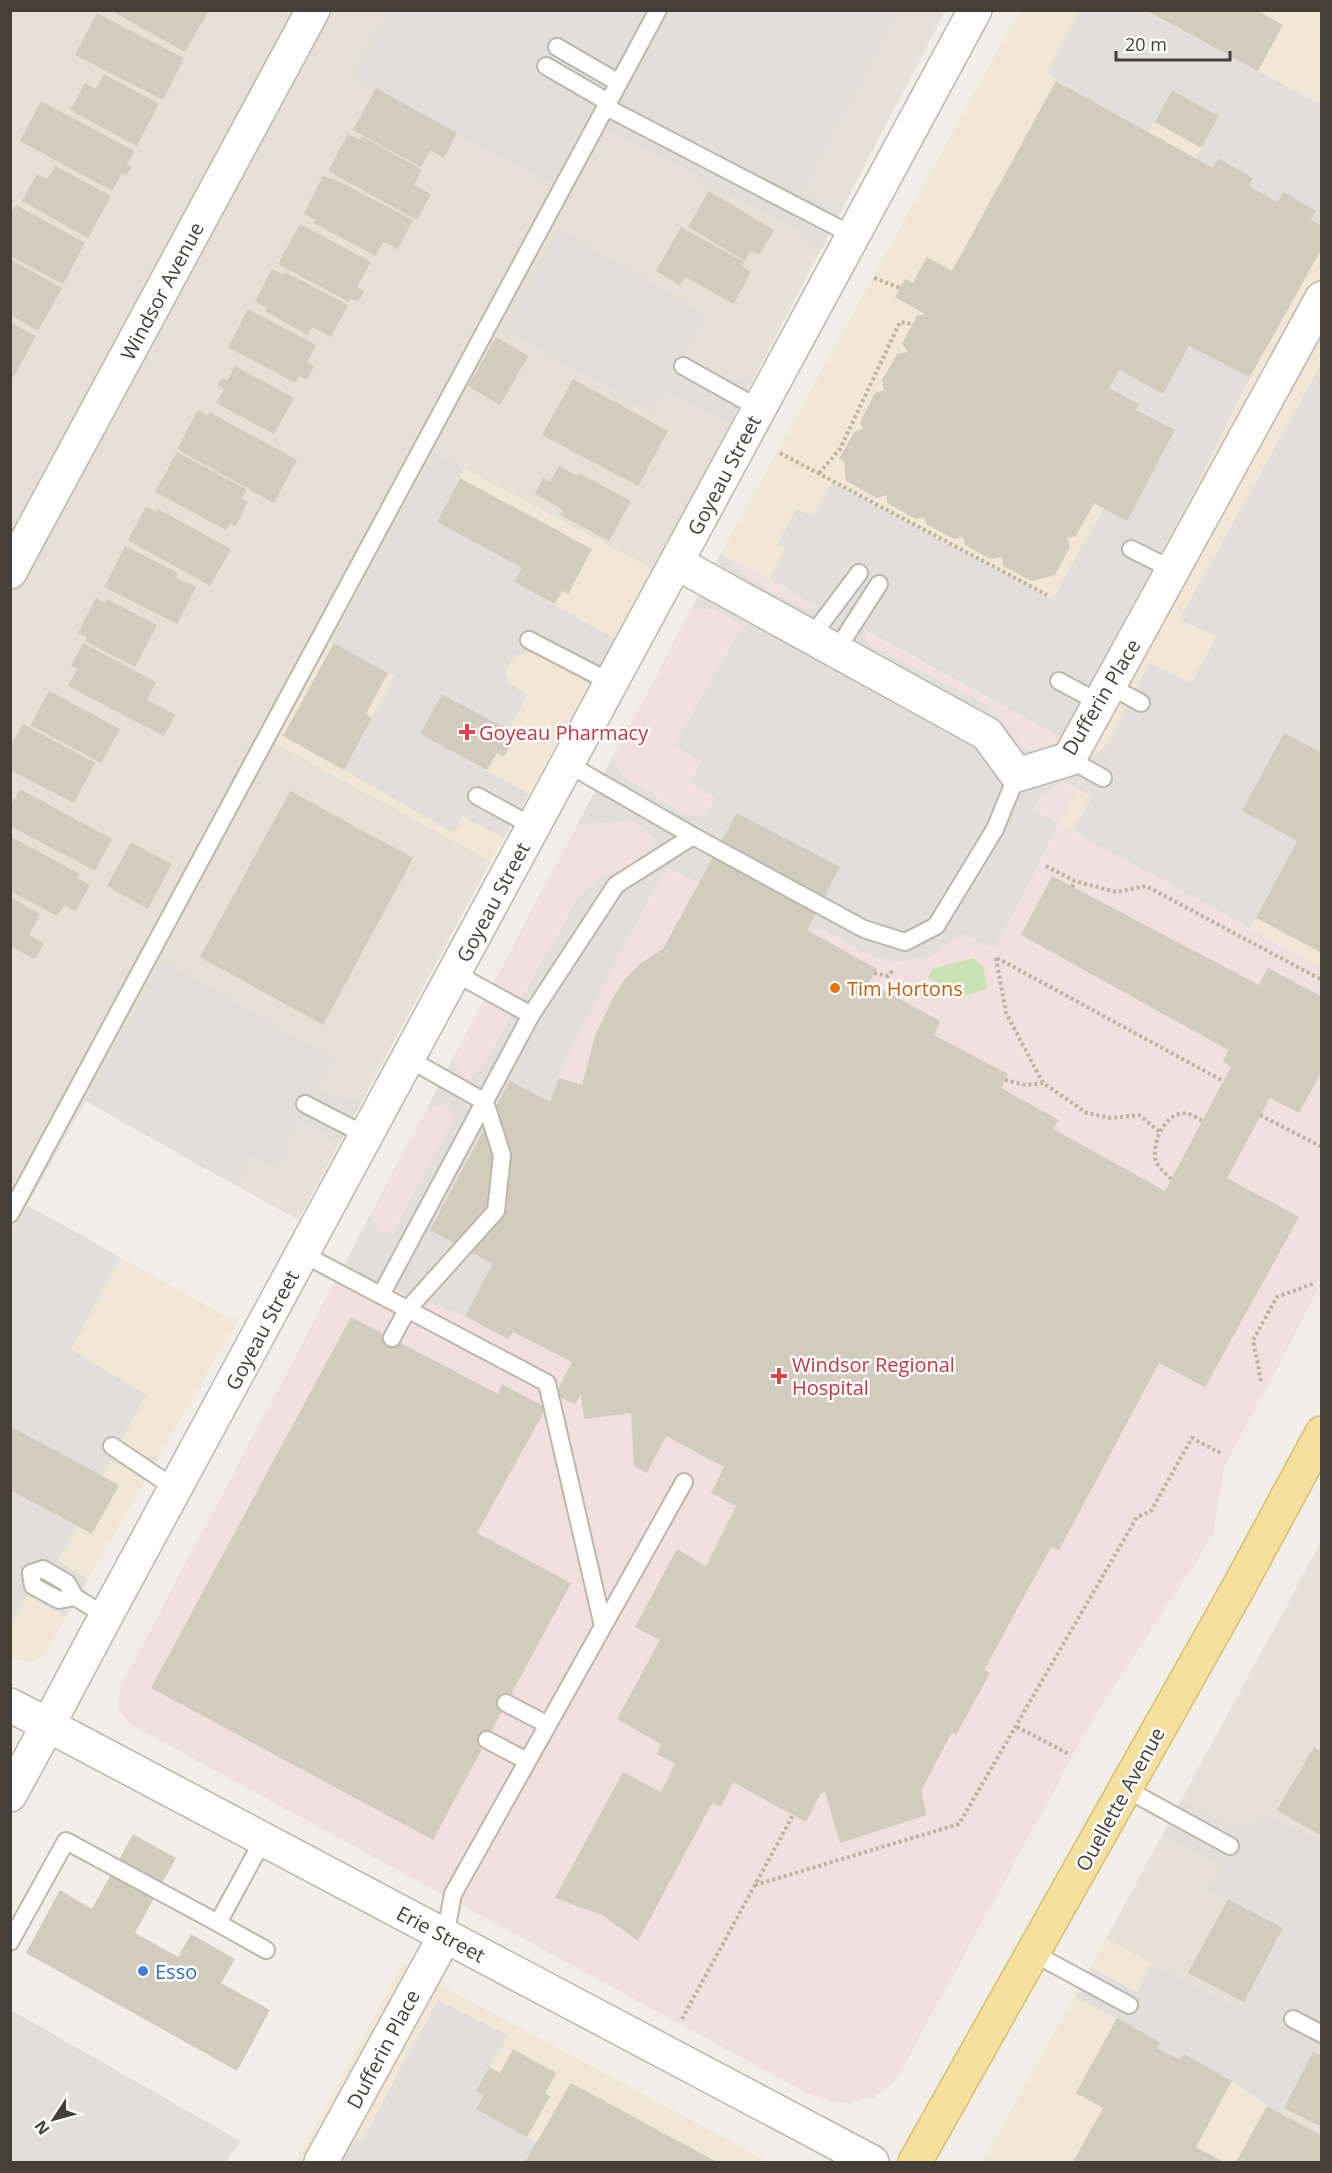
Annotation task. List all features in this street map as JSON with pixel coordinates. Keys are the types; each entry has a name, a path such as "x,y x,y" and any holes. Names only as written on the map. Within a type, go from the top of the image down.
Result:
{"main road":[{"name":"Ouellette Avenue","path":"915,2163 1318,1448"}],"street":[{"name":"Windsor Avenue","path":"10,572 314,10"},
{"name":"Goyeau Street","path":"10,1795 975,10"},
{"name":"Dufferin Place","path":"1017,776 1069,759 1322,298"},
{"path":"677,563 987,734 1017,776"},
{"name":"Erie Street","path":"10,1705 872,2163"},
{"name":"Dufferin Place","path":"321,2163 444,1936"}],"lane":[{"path":"10,1214 658,10"},
{"path":"557,47 619,83"},
{"path":"546,66 607,105 854,236"},
{"path":"682,366 760,409"},
{"path":"1131,549 1173,570"},
{"path":"823,644 859,573"},
{"path":"823,644 879,584"},
{"path":"529,640 612,683"},
{"path":"1059,681 1141,703"},
{"path":"1069,759 1103,778"},
{"path":"568,764 693,837 864,929 905,942 936,926 995,829 1017,776"},
{"path":"477,796 534,827"},
{"path":"381,1295 531,1015 616,885 693,837"},
{"path":"454,973 531,1015"},
{"path":"392,1338 407,1310 496,1211 502,1155 485,1102 409,1059"},
{"path":"305,1104 367,1136"},
{"path":"303,1254 547,1383 603,1626"},
{"path":"112,1446 176,1489"},
{"path":"444,1936 453,1894 684,1482"},
{"path":"75,1597 106,1616"},
{"path":"506,1703 548,1725"},
{"path":"487,1740 527,1761"},
{"path":"1126,1789 1230,1846"},
{"path":"10,1942 66,1840 266,1950"},
{"path":"218,1923 263,1840"},
{"path":"1033,1953 1129,2006"},
{"path":"1293,2019 1322,2034"}],"path":[{"path":"874,278 900,288"},
{"path":"819,472 840,449 900,322 913,324"},
{"path":"780,453 1047,595"},
{"path":"1046,866 1076,881 1116,892 1146,886 1322,980"},
{"path":"1072,886 1076,881"},
{"path":"1161,1133 1138,1115 1111,1118 1087,1113 1043,1083 1006,1013 996,958 1224,1081"},
{"path":"874,974 888,976 897,966"},
{"path":"1005,1080 1026,1085 1043,1083"},
{"path":"1171,1179 1160,1169 1155,1158 1156,1143 1161,1133 1167,1122 1177,1114 1189,1114 1202,1121"},
{"path":"1260,1115 1322,1148"},
{"path":"1260,1381 1253,1340 1276,1297 1315,1283"},
{"path":"755,1886 959,1824 1137,1516 1151,1511 1192,1438 1220,1454"},
{"path":"1017,1727 1069,1754"},
{"path":"682,2019 793,1815"}],"shaded area":[{"path":"11,11 945,11 654,570 433,452 275,743 491,861 298,1220 86,1101 11,1234"},
{"path":"388,11 646,11 552,184 353,76"},
{"path":"670,11 896,11 801,192 839,214 819,252 811,237 606,127"},
{"path":"1019,11 1321,11 1321,968 1060,823 1097,756 721,553"},
{"path":"1079,11 1145,11 1321,105 1321,226 1311,220 1316,211 1277,202 1249,186 1253,177 1219,158 1213,168 1196,159 1219,116 1173,90 1148,132 1057,81 1047,73"},
{"path":"558,229 706,315 683,356 722,378 753,380 730,423 664,390 651,411 506,330"},
{"path":"1189,346 1250,377 1195,489 1062,737 1097,756 1109,742 1149,663 1191,683 1217,637 1180,619 1321,365 1321,753 1242,811 1297,841 1250,928 1073,831 1092,797 1060,782 1039,798 1033,810 1060,823 994,949 962,933 930,957 896,962 873,957 822,929 807,930 666,868 563,1065 493,1264 465,1316 342,1269 370,1215 380,1232 394,1231 453,1120 449,1104 428,1107 453,1059 466,1081 480,1071 577,900 602,877 642,863 656,839 634,820 577,825 613,757 621,775 686,816 704,816 715,798 689,783 702,761 674,746 743,625 715,610 692,608 721,553 745,576 804,609 819,607 770,579 785,549 778,544 796,509 813,516 832,482 1052,600 1104,508 1127,520 1175,431 1136,410 1139,404 1109,388 1119,370 1163,393","holes":["865,630 1062,738 1038,751 1020,747 1006,725 987,705 866,643"]},
{"path":"433,452 654,570 491,861 275,743"},
{"path":"433,452 464,468 437,522 522,568 514,582 615,639 589,685 572,671 530,652 514,656 505,671 508,682 527,695 509,730 442,694 420,734 529,794 504,838 463,816 454,833 344,770 395,676 330,642"},
{"name":"Windsor Regional Hospital","path":"721,553 1097,757 1060,823 1321,968 1321,1285 1224,1468 1213,1534 1097,1712 896,2080 874,2097 844,2104 810,2095 130,1724 118,1710 120,1687"},
{"path":"162,960 332,1059 315,1091 361,1103 339,1143 298,1117 276,1168 249,1154 236,1186 86,1101"},
{"path":"27,1205 227,1317 238,1320 44,1656 31,1662 11,1657 10,1234"},
{"path":"27,1205 120,1257 71,1350 146,1395 122,1439 142,1455 159,1458 144,1481 129,1469 110,1461 102,1476 11,1426 11,1234"},
{"path":"11,1490 77,1527 58,1561 88,1579 66,1617 27,1595 11,1625"},
{"path":"1321,1542 1321,2135 1280,2114 1242,2011 1106,1939"},
{"path":"1181,1802 1222,1824 1247,1823 1256,1829 1266,1815 1321,1842 1321,2056 1313,2052 1280,2114 1232,2081 1184,2054 1180,2060 1157,2048 1160,2042 1076,1997 1091,1968 1137,1992 1151,1963 1242,2010 1283,1928 1209,1890 1221,1866 1163,1835"},
{"path":"1106,1939 1242,2011 1313,2052 1280,2114 1321,2135 1321,2162 982,2162"},
{"path":"402,1964 769,2162 296,2162"},
{"path":"438,2000 508,2035 476,2090 484,2095 476,2109 537,2142 525,2162 341,2162 356,2138 362,2141"},
{"path":"10,2010 240,2141 226,2162 11,2162"}],"green space":[{"path":"973,958 983,966 987,988 963,997 928,978 932,969"}],"building":[{"path":"110,10 209,10 185,52"},
{"path":"1145,10 1256,10 1283,25 1258,71"},
{"path":"97,13 184,58 163,100 75,55"},
{"path":"104,74 159,104 137,146 70,110 85,83 96,89"},
{"path":"1056,81 1213,168 1219,158 1253,178 1249,186 1277,202 1283,192 1316,211 1311,220 1322,226 1322,248 1250,377 1189,346 1163,394 1119,370 1109,388 1139,404 1136,410 1175,430 1127,521 1094,503 1076,536 1067,538 1070,547 1055,575 1032,581 1003,566 1002,557 990,559 965,545 963,537 954,539 926,524 924,517 916,519 887,503 887,495 877,498 846,481 844,461 839,459 854,432 863,429 860,422 875,393 884,390 882,380 897,354 908,352 902,344 917,316 925,314 895,297 905,279 913,283 927,257 952,271"},
{"path":"376,88 457,133 444,158 430,150 421,167 353,130"},
{"path":"1172,90 1219,116 1201,148 1155,122"},
{"path":"41,101 134,151 127,164 132,167 126,176 122,173 112,191 20,141"},
{"path":"348,134 360,140 362,136 422,170 414,185 431,194 417,220 328,171"},
{"path":"55,166 111,196 88,238 22,201 37,174 47,179"},
{"path":"323,176 336,180 413,220 398,249 383,242 376,256 313,223 316,220 304,214"},
{"path":"709,191 774,230 759,255 750,251 745,261 688,227"},
{"path":"16,205 85,243 63,284 10,256 10,215"},
{"path":"300,224 371,262 357,287 364,291 358,302 351,299 349,302 278,264"},
{"path":"681,227 744,262 742,266 751,272 734,304 685,277 680,285 656,271"},
{"path":"10,259 62,288 38,331 10,315"},
{"path":"272,269 284,275 285,272 348,305 331,337 312,327 308,335 265,311 267,308 255,301"},
{"path":"248,309 316,345 307,362 314,366 307,380 299,376 295,383 228,347"},
{"path":"10,322 36,336 14,377 10,375"},
{"path":"496,337 528,356 500,405 468,386"},
{"path":"235,366 294,398 274,434 216,403 224,389 218,385 223,378 227,381"},
{"path":"573,379 668,431 638,486 542,435"},
{"path":"198,410 207,416 209,412 297,460 274,503 177,449"},
{"path":"177,452 247,490 242,498 248,502 236,526 230,523 226,530 155,492"},
{"path":"559,466 577,476 579,473 631,501 609,541 560,515 563,510 535,494 543,478 550,482"},
{"path":"460,478 592,549 568,594 562,591 555,604 514,582 522,568 437,522"},
{"path":"146,507 156,512 158,509 231,549 210,586 128,540"},
{"path":"125,546 178,573 176,577 196,587 177,624 104,587"},
{"path":"96,598 105,603 107,599 157,625 135,667 85,641 87,637 78,633"},
{"path":"83,643 156,682 147,700 175,715 164,736 68,686 77,669 71,666"},
{"path":"334,643 388,673 366,714 372,718 344,770 283,736"},
{"path":"49,691 120,729 101,763 30,725"},
{"name":"Goyeau Pharmacy","path":"442,694 516,734 504,757 497,753 487,770 420,734"},
{"path":"23,724 95,763 74,803 10,770 10,747"},
{"path":"1284,733 1322,753 1322,953 1256,918 1297,841 1242,811"},
{"path":"20,789 112,839 95,871 10,826 10,807"},
{"path":"290,791 413,858 323,1025 200,957"},
{"path":"737,813 840,867 807,930 877,969 869,982 940,1021 934,1035 1008,1074 1001,1088 1059,1120 1053,1129 1165,1191 1231,1067 1223,1062 1228,1050 1021,935 1052,876 1259,985 1268,968 1322,997 1322,1071 1299,1113 1270,1098 1227,1178 1299,1217 1205,1387 1159,1363 1059,1550 1051,1547 984,1670 990,1673 956,1735 952,1732 921,1791 927,1815 840,1843 825,1792 821,1793 806,1822 733,1782 721,1807 712,1803 638,1941 602,1915 555,1898 623,1772 661,1792 675,1764 657,1754 661,1744 617,1719 660,1640 635,1627 677,1549 706,1566 736,1506 711,1493 724,1467 666,1436 647,1473 634,1466 631,1413 584,1419 581,1394 575,1404 555,1395 572,1362 513,1332 508,1339 465,1316 493,1264 430,1230 510,1081 550,1102 559,1078 582,1085 595,1036 613,998 624,980 641,963 663,949"},
{"path":"10,836 80,874 77,878 90,885 76,911 64,905 57,916 10,891"},
{"path":"131,842 172,864 148,909 107,886"},
{"path":"10,897 40,914 29,935 44,943 35,959 10,946"},
{"path":"351,1317 498,1394 502,1384 546,1408 477,1533 571,1583 433,1840 151,1688"},
{"path":"10,1426 119,1485 92,1534 10,1490"},
{"path":"1314,1747 1322,1752 1322,1836 1277,1810"},
{"name":"Esso","path":"133,1834 176,1858 135,1933 178,1957 191,1934 235,1959 221,1983 270,2010 237,2071 26,1953 60,1890 92,1909"},
{"path":"1228,1899 1283,1928 1244,2002 1188,1973"},
{"path":"1117,2018 1160,2042 1157,2048 1180,2060 1184,2054 1232,2081 1196,2147 1224,2162 1073,2162 1103,2108 1076,2093"},
{"path":"513,2049 556,2073 545,2094 550,2096 527,2137 476,2109 484,2095 476,2091 489,2067 500,2073"},
{"path":"1313,2052 1322,2056 1322,2127 1284,2108"},
{"path":"571,2083 717,2162 525,2162"},
{"path":"1267,2106 1322,2136 1322,2162 1236,2162"}],"place":[{"name":"Goyeau Pharmacy","path":"467,732"},
{"name":"Tim Hortons","path":"835,988"},
{"name":"Windsor Regional Hospital","path":"779,1376"},
{"name":"Esso","path":"143,1971"}]}
